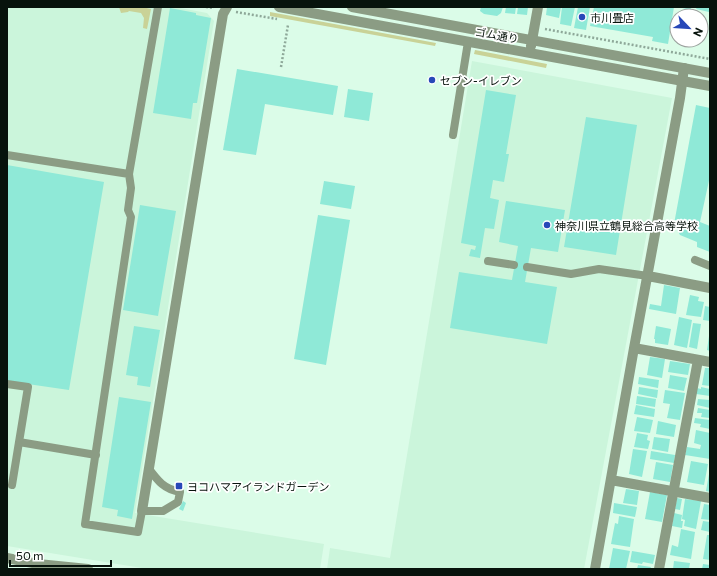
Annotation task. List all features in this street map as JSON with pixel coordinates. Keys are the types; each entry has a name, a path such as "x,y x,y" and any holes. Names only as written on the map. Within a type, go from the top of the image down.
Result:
{"street":[{"path":"142,511 223,14 227,7"},
{"name":"ゴム通り","path":"279,7 710,86"},
{"name":"ゴム通り","path":"352,7 710,73"},
{"path":"530,53 538,7"},
{"path":"595,569 680,98 681,81 684,68"},
{"path":"648,276 710,288"},
{"path":"634,348 710,362"},
{"path":"659,569 698,360"},
{"path":"611,480 710,498"},
{"path":"7,558 38,564 88,569"}],"lane":[{"path":"149,469 158,481 170,490 180,492 178,502 163,511 142,511 138,532 85,524 132,217 128,210 131,188 129,174 158,7"},
{"path":"453,135 468,42"},
{"path":"7,155 129,174"},
{"path":"695,260 710,266"},
{"path":"488,261 514,265"},
{"path":"527,267 571,274 599,269 648,276"},
{"path":"7,384 28,387 19,442 11,470 12,485"},
{"path":"19,442 96,455"}],"path":[{"path":"206,7 213,8"},
{"path":"281,68 288,25"},
{"path":"542,30 546,29 710,59"}],"shaded area":[{"path":"7,7 175,7 207,13 214,21 135,513 324,544 320,569 148,569 7,546"},
{"path":"119,7 142,7 151,9 147,29 143,28 144,18 141,13 129,11 121,13"},
{"path":"270,12 436,43 435,46 270,16"},
{"path":"475,50 547,64 546,68 474,54"},
{"name":"神奈川県立鶴見総合高等学校","path":"472,61 672,98 584,569 327,569 330,548 390,558"}],"building":[{"path":"481,7 503,7 501,13 497,16 484,14 480,11"},
{"path":"506,7 516,7 515,14 505,13"},
{"path":"518,7 528,7 527,15 517,14"},
{"path":"547,7 561,7 559,18 546,15"},
{"path":"562,7 575,7 571,26 560,24"},
{"name":"市川畳店","path":"578,7 590,7 586,30 574,28"},
{"path":"594,7 674,7 669,8 668,44 652,41 653,37 590,26"},
{"path":"678,7 691,7 691,8"},
{"path":"697,7 709,7 709,8"},
{"path":"170,8 196,13 196,15 211,18 197,103 193,103 191,119 153,113"},
{"path":"237,69 338,86 333,115 265,104 256,155 223,150"},
{"path":"348,89 373,93 369,121 344,117"},
{"path":"486,90 516,95 506,154 509,154 504,182 493,180 490,198 499,200 494,229 485,228 480,258 469,256 471,249 475,250 476,246 461,243"},
{"path":"696,105 710,108 710,176 700,222 710,226 710,252 697,247 697,242 680,235 674,224"},
{"path":"586,117 637,125 616,255 564,247"},
{"path":"7,165 104,182 69,390 7,381"},
{"path":"324,181 355,186 351,209 320,204"},
{"path":"506,201 565,210 558,252 531,248 525,282 557,287 547,344 450,328 459,272 512,280 518,246 499,242"},
{"path":"140,205 176,211 158,316 123,310"},
{"path":"318,215 350,220 326,365 294,359"},
{"path":"664,285 680,288 676,314 649,309 650,304 661,306"},
{"path":"690,295 699,297 698,301 704,302 701,317 686,315"},
{"path":"705,306 710,307 710,321 703,320"},
{"path":"679,317 692,320 687,348 674,345"},
{"path":"693,323 701,324 697,349 689,347"},
{"path":"134,326 160,330 150,387 137,385 138,377 126,375"},
{"path":"656,326 671,329 668,345 655,343 654,339"},
{"path":"710,336 710,351 707,350"},
{"path":"650,357 665,359 662,378 647,375"},
{"path":"670,361 690,364 688,375 668,372"},
{"path":"705,368 710,368 710,386 702,385"},
{"path":"670,375 687,378 684,391 668,388"},
{"path":"639,377 659,380 658,388 638,384"},
{"path":"639,387 658,390 657,398 638,394"},
{"path":"701,387 710,389 710,396 696,394 697,388 701,389"},
{"path":"665,390 685,393 680,420 667,418 670,404 663,403"},
{"path":"637,396 656,399 655,407 636,404"},
{"path":"119,397 151,402 132,519 117,516 118,510 102,507"},
{"path":"698,399 710,400 710,408 697,405"},
{"path":"636,405 655,409 654,417 634,414"},
{"path":"698,408 710,410 710,418 701,417 702,413 697,413"},
{"path":"637,417 653,420 650,433 634,431"},
{"path":"695,418 710,420 710,429 700,427 701,424 694,423"},
{"path":"658,421 676,425 674,437 656,434"},
{"path":"696,430 710,433 710,459 685,455 687,447 700,449 701,445 694,443"},
{"path":"637,433 648,435 647,440 650,441 648,449 634,447"},
{"path":"654,437 670,439 668,452 652,449"},
{"path":"633,449 647,451 642,477 629,474"},
{"path":"651,451 675,455 674,463 650,459"},
{"path":"691,461 708,464 704,485 687,482"},
{"path":"656,462 673,465 670,482 653,479"},
{"path":"710,474 710,492 706,491"},
{"path":"626,489 639,491 637,505 623,503"},
{"path":"650,492 667,495 662,522 645,519"},
{"path":"677,498 682,499 680,510 675,509"},
{"path":"685,499 701,501 696,529 684,526 685,520 682,519"},
{"path":"183,501 186,503 183,511 179,509"},
{"path":"614,503 637,507 635,517 613,513"},
{"path":"704,504 710,505 710,520 701,519"},
{"path":"674,513 682,515 682,528 672,526"},
{"path":"619,516 634,519 630,547 611,544 615,523 618,524"},
{"path":"703,521 710,522 710,532 701,530"},
{"path":"681,529 695,532 691,559 670,555 672,545 678,547"},
{"path":"707,535 710,535 710,560 703,559"},
{"path":"613,548 630,551 626,569 609,569"},
{"path":"632,551 655,555 653,564 630,562"},
{"path":"674,561 690,563 689,569 673,569"},
{"path":"703,564 710,565 710,569 702,569"},
{"path":"638,565 651,567 650,569 637,569"}],"place":[{"name":"市川畳店","path":"582,17"},
{"name":"セブン-イレブン","path":"432,80"},
{"name":"神奈川県立鶴見総合高等学校","path":"547,225"},
{"name":"ヨコハマアイランドガーデン","path":"179,486"}]}
